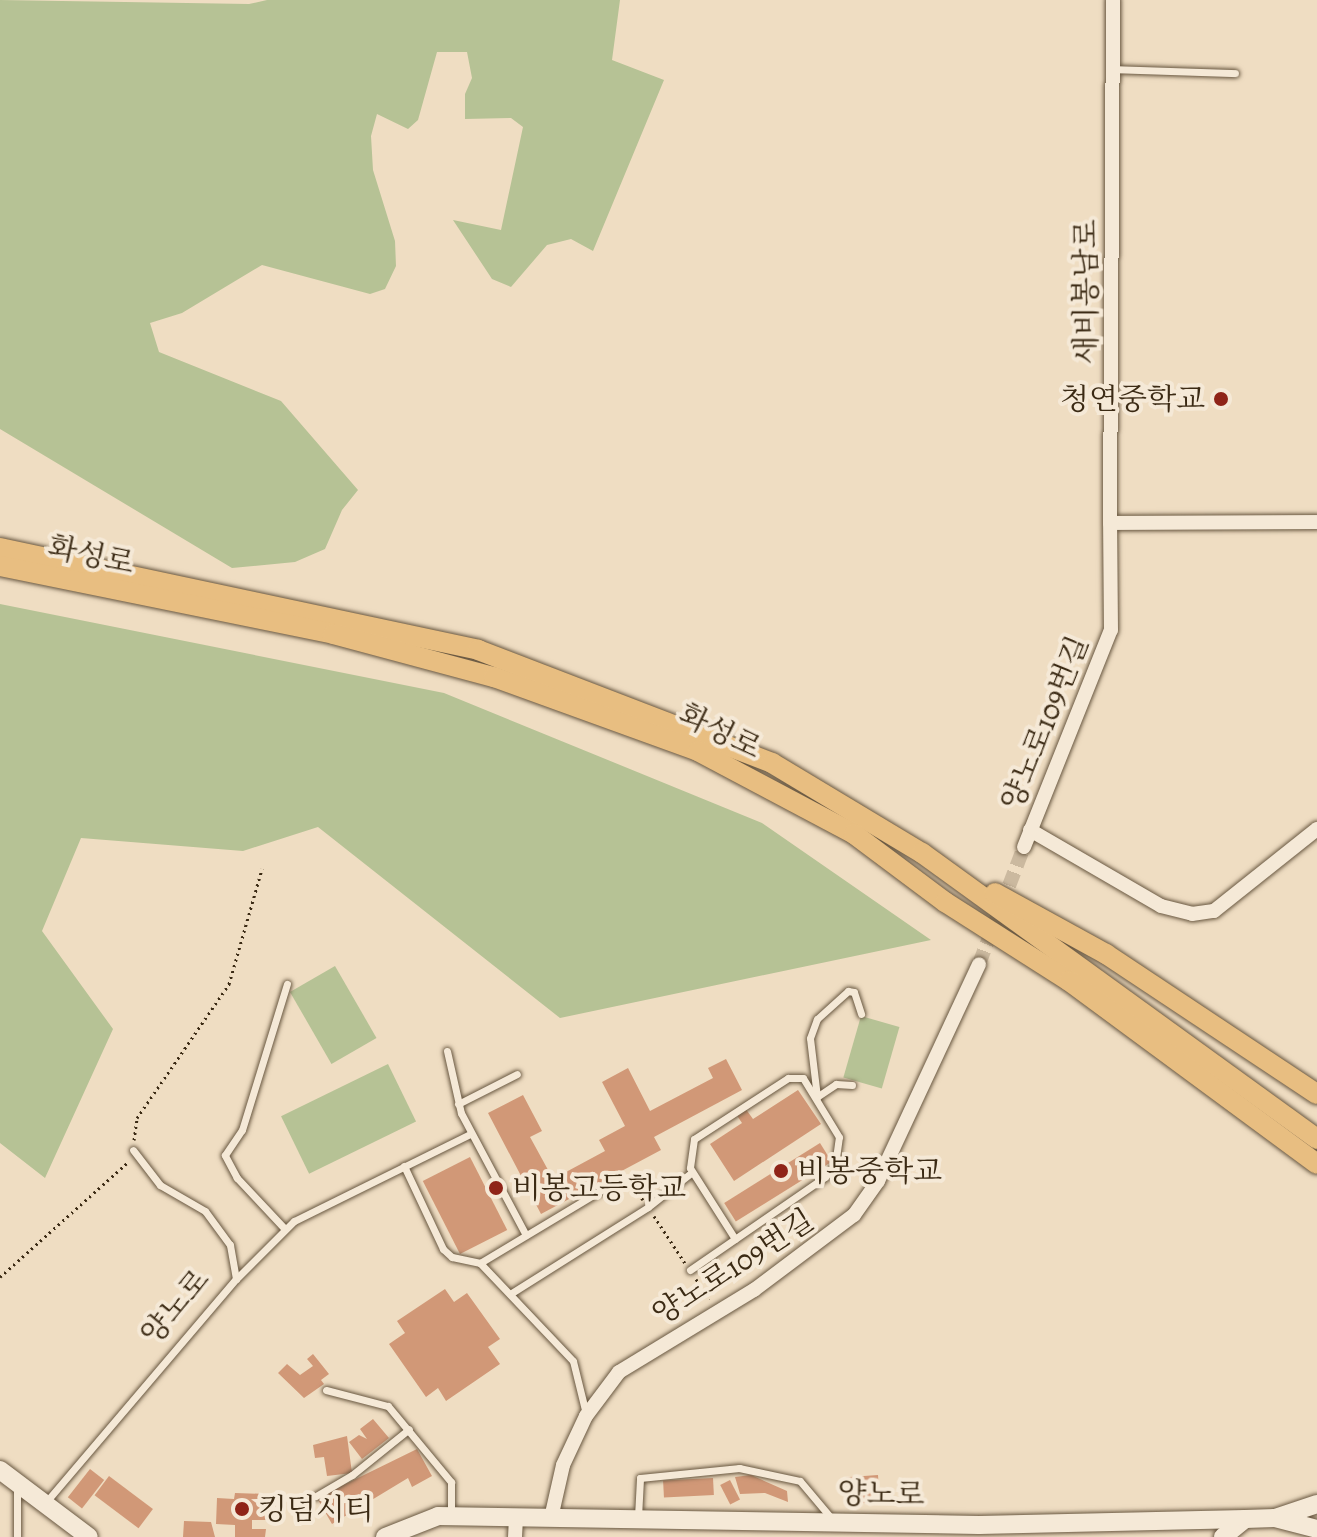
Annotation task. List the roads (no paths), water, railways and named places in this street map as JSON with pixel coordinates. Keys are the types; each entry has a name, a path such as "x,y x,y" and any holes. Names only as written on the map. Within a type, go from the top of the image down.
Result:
{"main road":[{"name":"화성로","path":"0,548 478,650 772,763 922,853 1317,1139"},
{"name":"화성로","path":"0,566 333,634 494,677 698,751 854,834 945,902 1069,981 1317,1164"},
{"path":"922,853 1106,954 1317,1094"}],"street":[{"name":"새비봉남로","path":"1110,523 1113,0"},
{"path":"1110,523 1317,522"},
{"name":"양노로109번길","path":"1024,847 1111,630 1110,523"},
{"path":"1030,830 1161,906 1192,914 1214,911 1317,829"},
{"name":"양노로109번길","path":"551,1518 563,1465 586,1416 633,1361 754,1290 854,1215 878,1181 979,964"},
{"path":"0,1470 89,1537"},
{"path":"1275,1518 1313,1503"},
{"name":"양노로","path":"385,1537 421,1519 451,1516 979,1525 1275,1518"},
{"path":"515,1537 516,1517"},
{"path":"1275,1518 1317,1529"},
{"path":"1223,1537 1245,1519"}],"lane":[{"path":"1113,69 1235,73"},
{"path":"284,1228 237,1178 225,1155 242,1130 287,984"},
{"path":"817,1097 813,1024 851,991 861,1014"},
{"path":"447,1051 458,1104 470,1134 526,1235"},
{"path":"458,1104 517,1074"},
{"path":"690,1270 735,1239 835,1165 839,1137 803,1078 783,1081 697,1135 690,1148 692,1172 735,1239"},
{"path":"817,1097 836,1084 852,1085"},
{"path":"236,1279 284,1228 470,1134"},
{"name":"양노로","path":"45,1504 236,1279 230,1245 205,1211 160,1185 133,1150"},
{"path":"404,1166 443,1249 452,1257 480,1263 573,1361 586,1416"},
{"path":"510,1294 648,1207 692,1172"},
{"path":"480,1263 610,1185"},
{"path":"326,1390 379,1401 409,1429 451,1482 451,1516"},
{"path":"316,1496 352,1475 409,1429"},
{"path":"638,1520 640,1478 739,1468 800,1481 834,1521"},
{"path":"17,1482 17,1537"}],"tunnel":[{"path":"979,964 1024,847"}],"place":[{"name":"청연중학교","path":"1221,399"},
{"name":"비봉중학교","path":"781,1171"},
{"name":"비봉고등학교","path":"496,1188"},
{"name":"킹덤시티","path":"242,1509"}]}
